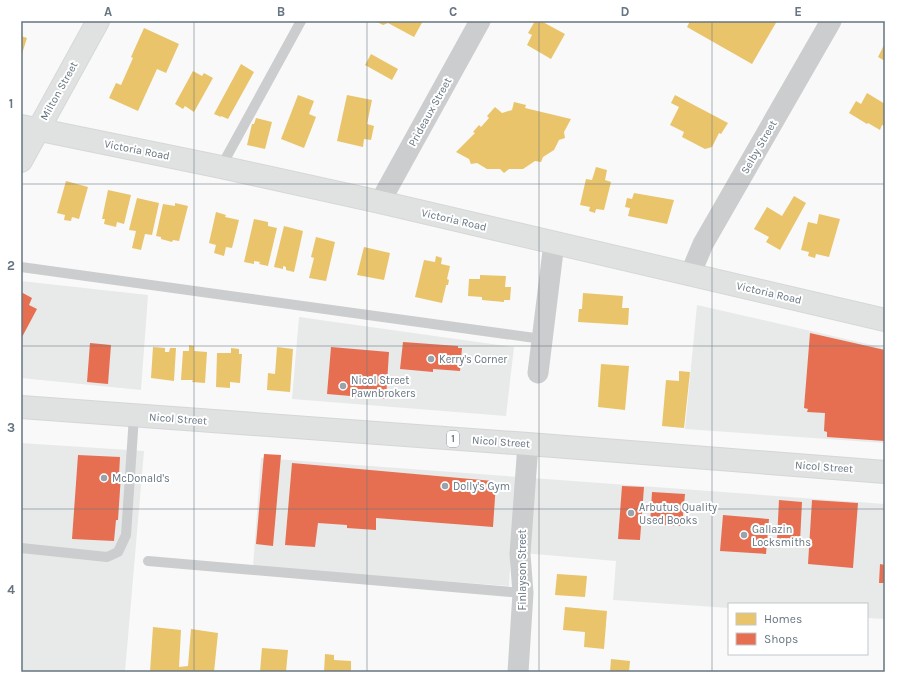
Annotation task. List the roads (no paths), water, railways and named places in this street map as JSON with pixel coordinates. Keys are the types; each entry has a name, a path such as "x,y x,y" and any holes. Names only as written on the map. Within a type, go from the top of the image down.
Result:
{"main road":[{"name":"Milton Street","path":"21,161 29,128 98,21"},
{"name":"Victoria Road","path":"29,128 221,167 380,202 885,320"},
{"name":"Nicol Street","path":"21,407 885,472"}],"street":[{"name":"Prideaux Street","path":"380,202 480,21"},
{"name":"Selby Street","path":"690,275 703,244 831,21"},
{"path":"538,373 554,243"},
{"name":"Finlayson Street","path":"518,672 523,593 520,554 528,444"}],"lane":[{"path":"221,167 301,21"},
{"path":"21,267 542,339"},
{"path":"21,548 107,557 118,552 126,535 134,416"},
{"path":"148,561 523,593"}],"place":[{"name":"Kerry's Corner","path":"431,359"},
{"name":"Nicol Street Pawnbrokers","path":"343,386"},
{"name":"McDonald's","path":"104,478"},
{"name":"Dolly's Gym","path":"445,486"},
{"name":"Arbutus Quality Used Books","path":"631,513"},
{"name":"Gallazin Locksmiths","path":"744,535"}]}
